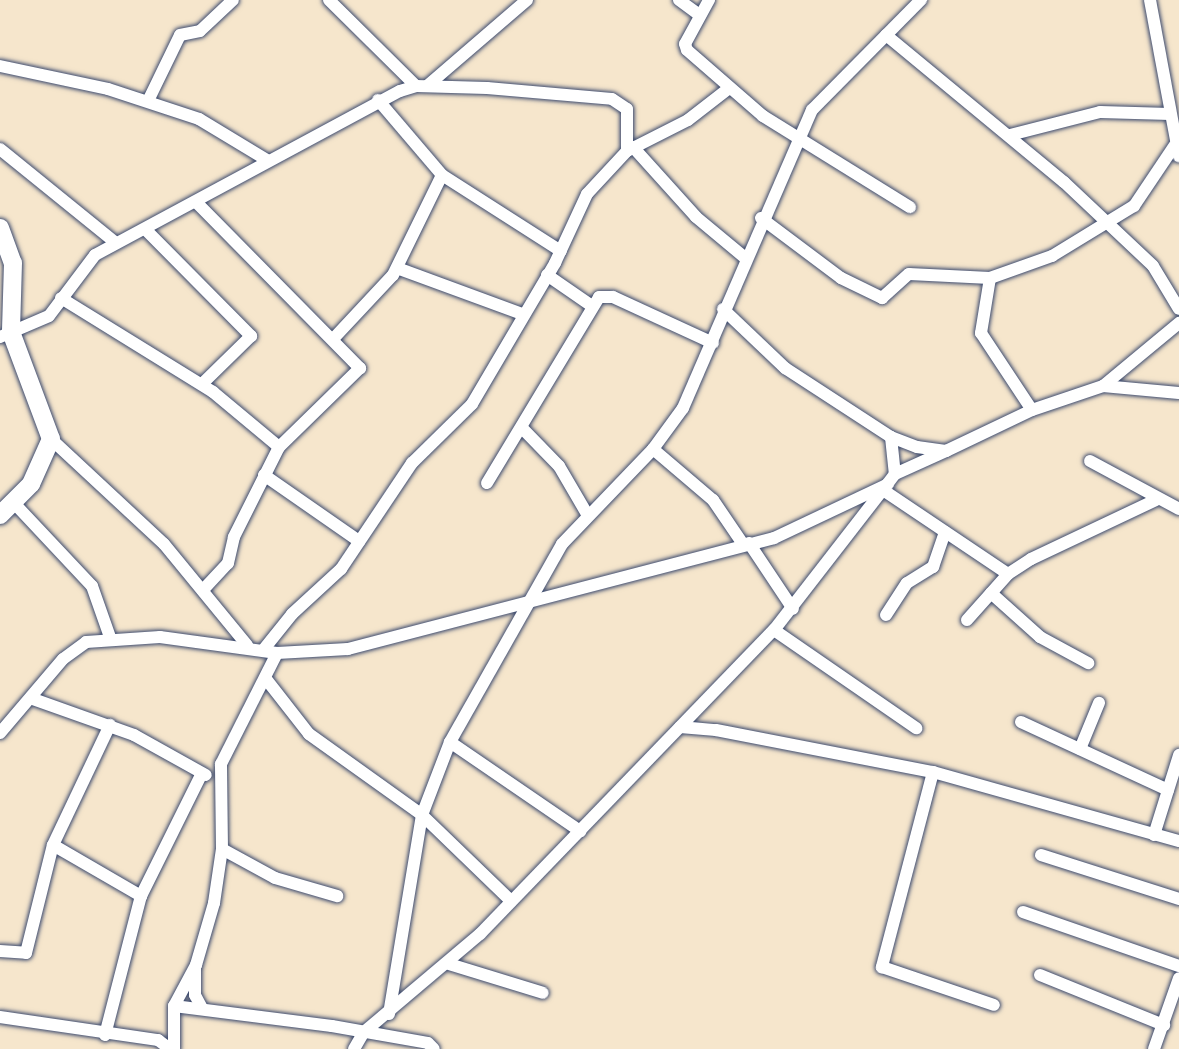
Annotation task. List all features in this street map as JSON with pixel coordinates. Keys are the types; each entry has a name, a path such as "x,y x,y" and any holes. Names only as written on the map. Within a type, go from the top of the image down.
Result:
{"street":[{"path":"148,101 180,35 200,31 233,0"},
{"path":"329,0 422,86 623,102 630,149 696,217 744,257"},
{"path":"5,328 42,322 84,266 116,243 198,204 267,160 378,100 422,86 527,0"},
{"path":"679,0 700,15"},
{"path":"709,0 685,44 687,50 728,89 796,139 910,207"},
{"path":"389,1014 422,815 450,742 526,604 587,514 653,449 683,408 713,343 744,257 796,139 823,95 921,0"},
{"path":"761,218 877,299 909,274 990,278 1052,256 1134,206 1177,151 1150,0"},
{"path":"886,35 1010,135 1164,278 1179,309"},
{"path":"0,66 148,101 199,119 267,160"},
{"path":"202,1008 193,981 222,849 220,781 228,747 266,679 270,651 292,614 330,582 412,463 472,404 561,251 578,206 630,149 688,120 728,89"},
{"path":"378,100 442,175 561,251"},
{"path":"1010,135 1100,112 1174,122"},
{"path":"0,149 116,243"},
{"path":"334,338 397,268 442,175"},
{"path":"198,204 359,364 358,371 279,447 264,475 228,563 203,590"},
{"path":"0,228 13,263 5,328 51,439 133,512 247,645"},
{"path":"145,229 251,336 202,384"},
{"path":"397,268 522,314"},
{"path":"547,275 592,306"},
{"path":"990,278 981,333 1032,410"},
{"path":"487,483 599,297 613,297 713,343"},
{"path":"61,298 202,384 279,447"},
{"path":"723,309 785,368 891,437 946,451"},
{"path":"0,733 75,648 110,637 247,645 270,651 348,649 526,604 807,526 868,489 890,483 946,451 1032,410 1103,386 1179,323"},
{"path":"1103,386 1179,393"},
{"path":"522,428 559,466 587,514"},
{"path":"354,1049 364,1032 449,964 793,609 890,483 891,437"},
{"path":"51,439 41,468 7,509 92,586 110,637"},
{"path":"653,449 713,500 793,609"},
{"path":"1090,461 1156,500 1179,509"},
{"path":"264,475 359,541"},
{"path":"890,483 945,532 1008,574"},
{"path":"967,620 1008,574 1083,532 1156,500"},
{"path":"886,615 907,583 933,567 945,532"},
{"path":"991,593 1040,637 1088,663"},
{"path":"774,630 916,728"},
{"path":"266,679 309,734 422,815 511,901"},
{"path":"33,699 110,725 220,781"},
{"path":"1080,749 1099,703"},
{"path":"1021,722 1168,790"},
{"path":"0,951 26,953 53,845 110,725"},
{"path":"680,727 716,730 933,772 1179,841"},
{"path":"450,742 580,831"},
{"path":"1154,835 1179,755"},
{"path":"933,772 882,967 994,1005"},
{"path":"105,1035 141,896 202,773"},
{"path":"53,845 141,896"},
{"path":"222,849 275,878 337,896"},
{"path":"1041,855 1179,899"},
{"path":"1023,912 1179,966"},
{"path":"449,964 543,993"},
{"path":"172,1049 170,1030 174,1006 196,965"},
{"path":"1040,975 1164,1025"},
{"path":"1154,1049 1179,978"},
{"path":"174,1006 364,1032 428,1043 434,1049"},
{"path":"0,1017 105,1035 158,1040 172,1049"},
{"path":"158,1040 170,1030"},
{"path":"121,1049 126,1036"}]}
